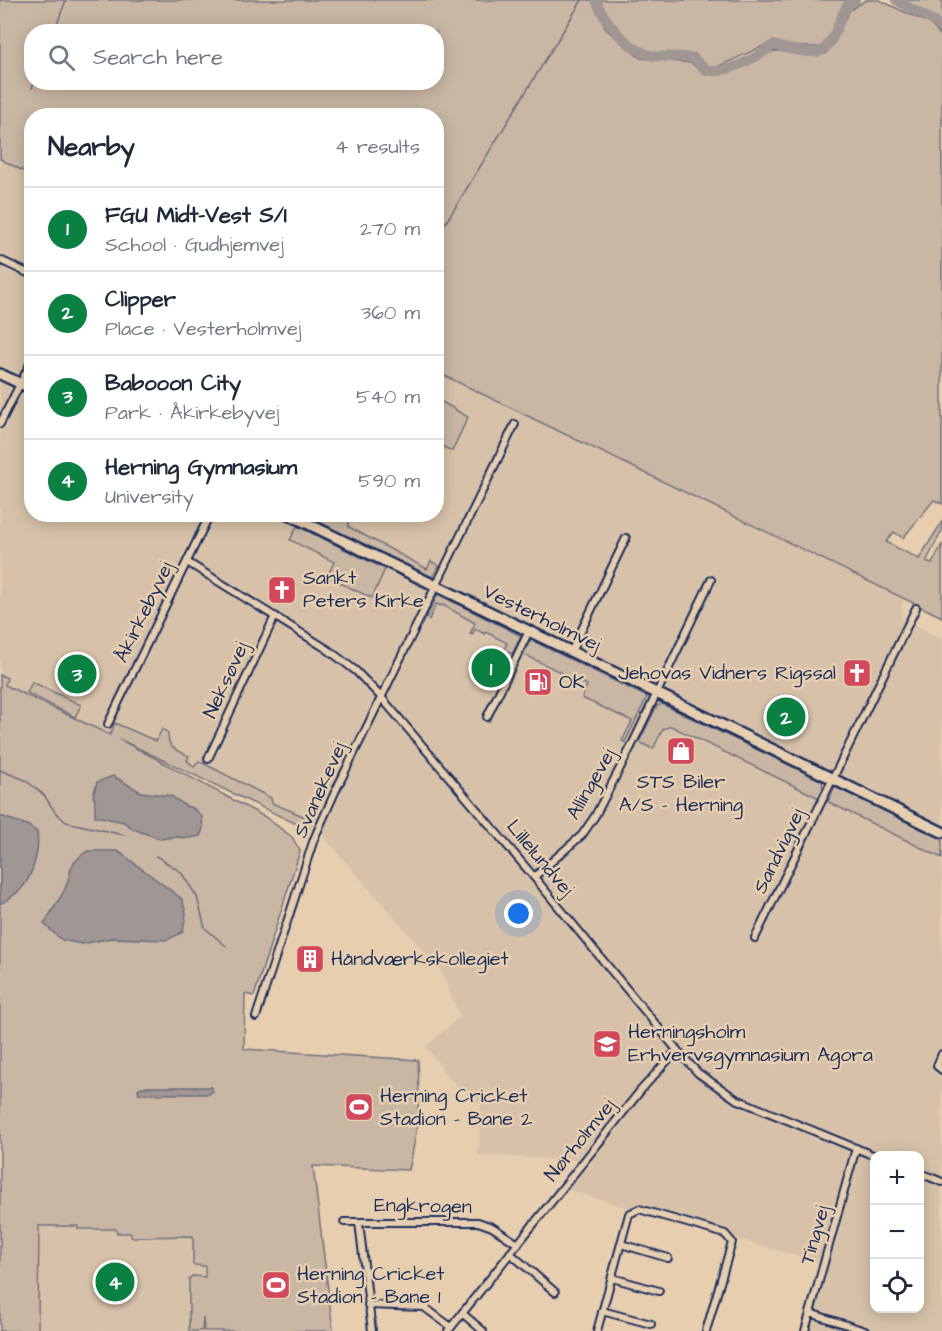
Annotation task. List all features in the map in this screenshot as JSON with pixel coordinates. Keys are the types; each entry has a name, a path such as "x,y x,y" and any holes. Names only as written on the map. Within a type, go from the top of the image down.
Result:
{"street":[{"path":"0,260 24,271"},
{"path":"0,374 24,386"},
{"path":"0,424 24,376"},
{"name":"Svanekevej","path":"256,1017 314,839 334,792 515,424"},
{"name":"Åkirkebyvej","path":"108,724 206,522"},
{"name":"Vesterholmvej","path":"304,522 942,832"},
{"path":"571,652 626,538"},
{"name":"Lillelundvej","path":"187,562 327,649 356,671 381,697 698,1073 736,1099 870,1153"},
{"name":"Allingevej","path":"534,877 582,834 595,816 711,580"},
{"name":"Sandvigvej","path":"755,938 916,608"},
{"name":"Neksøvej","path":"207,759 275,616"},
{"path":"487,717 529,631"},
{"name":"Nørholmvej","path":"449,1329 641,1090 677,1050"},
{"path":"942,1054 937,1066 942,1070"},
{"name":"Tingvej","path":"805,1331 856,1148"},
{"path":"924,1175 942,1182"},
{"path":"597,1331 629,1214 639,1209 725,1234 732,1242 706,1331"},
{"name":"Engkrogen","path":"344,1222 478,1222 492,1227 518,1244"},
{"name":"Engkrogen","path":"358,1222 372,1331"},
{"path":"621,1244 668,1258"},
{"path":"510,1253 555,1292"},
{"path":"612,1278 659,1291"},
{"path":"368,1305 424,1307 449,1329"},
{"path":"602,1311 651,1324"},
{"path":"462,1313 483,1331"},
{"path":"810,1313 865,1331"}],"shaded area":[{"path":"0,0 592,0 606,29 640,58 691,63 706,75 774,51 826,54 850,10 866,0 879,0 929,23 942,37 942,504 934,500 903,538 894,532 886,542 919,559 942,522 942,530 926,562 932,564 942,544 942,617 444,375 444,108 24,108 24,171 0,159"},
{"path":"600,0 849,0 843,4 833,30 821,47 789,47 772,42 715,68 707,66 695,54 656,54 638,47 615,26"},
{"path":"902,0 942,0 942,25 932,16"},
{"path":"0,160 24,172 24,522 444,522 444,375 903,597 901,618 942,639 942,1331 807,1331 825,1264 567,1190 593,1161 478,1155 481,1105 448,1077 426,1046 460,1017 441,971 322,835 117,731 113,736 5,685 6,678 0,675"},
{"path":"444,403 468,417 452,451 444,447"},
{"path":"318,522 348,522 349,527 427,569 431,561 439,566 432,577"},
{"path":"297,526 385,569 372,598 327,577 334,562 290,540"},
{"path":"438,594 521,636 512,654 504,650 507,643 486,632 485,634 475,629 472,635 470,634 475,623 443,605 436,604 429,620 426,618"},
{"path":"531,640 647,697 625,742 622,741 632,721 582,698 587,685 523,654"},
{"path":"0,675 7,678 5,685 110,735 115,723 156,741 162,729 168,733 171,745 189,756 187,760 194,767 199,761 271,798 272,803 310,819 307,829 119,739 265,817 292,837 300,851 254,996 245,994 244,1049 418,1060 418,1115 409,1170 313,1166 333,1331 204,1331 203,1317 202,1331 189,1331 189,1279 192,1276 205,1277 205,1266 193,1265 193,1236 131,1237 131,1233 117,1233 116,1229 39,1226 38,1331 0,1331"},
{"path":"32,682 81,705 75,717 27,693"},
{"path":"662,704 822,781 823,790 819,798 671,726 663,729 653,749 639,742 657,706"},
{"path":"113,776 141,792 171,796 194,809 202,817 203,829 200,836 160,839 133,829 124,822 95,816 93,796 97,782"},
{"path":"835,787 942,839 942,858 828,802"},
{"path":"0,816 27,825 37,832 38,839 35,861 26,883 2,903 0,903"},
{"path":"87,851 118,851 182,899 186,913 183,932 167,940 111,938 82,944 62,940 44,924 64,891 72,866"},
{"path":"142,1087 211,1087 213,1091 209,1094 139,1094 138,1089"},
{"path":"39,1226 205,1227 204,1331 38,1331"}],"waterway":[{"path":"57,24 66,0"},
{"path":"445,224 582,0"},
{"path":"596,0 605,17 619,35 636,49 654,56 691,58 712,71 741,64 773,45 804,52 821,51 832,38 845,10 855,0"},
{"path":"896,0 942,28"},
{"path":"0,770 25,780 44,795 55,812 66,822 124,835"},
{"path":"156,856 181,872 197,897 205,928 226,946"}],"place":[{"name":"Sankt Peters Kirke","path":"282,590"},
{"name":"FGU Midt-Vest S/I","path":"491,668"},
{"name":"Jehovas Vidners Rigssal","path":"857,673"},
{"name":"Babooon City","path":"77,674"},
{"name":"OK","path":"538,682"},
{"name":"Clipper","path":"786,717"},
{"name":"STS Biler A/S - Herning","path":"681,751"},
{"name":"Håndværkskollegiet","path":"310,959"},
{"name":"Herningsholm Erhvervsgymnasium Agora","path":"607,1044"},
{"name":"Herning Cricket Stadion - Bane 2","path":"359,1107"},
{"name":"Herning Gymnasium","path":"115,1282"},
{"name":"Herning Cricket Stadion - Bane 1","path":"276,1285"}]}
